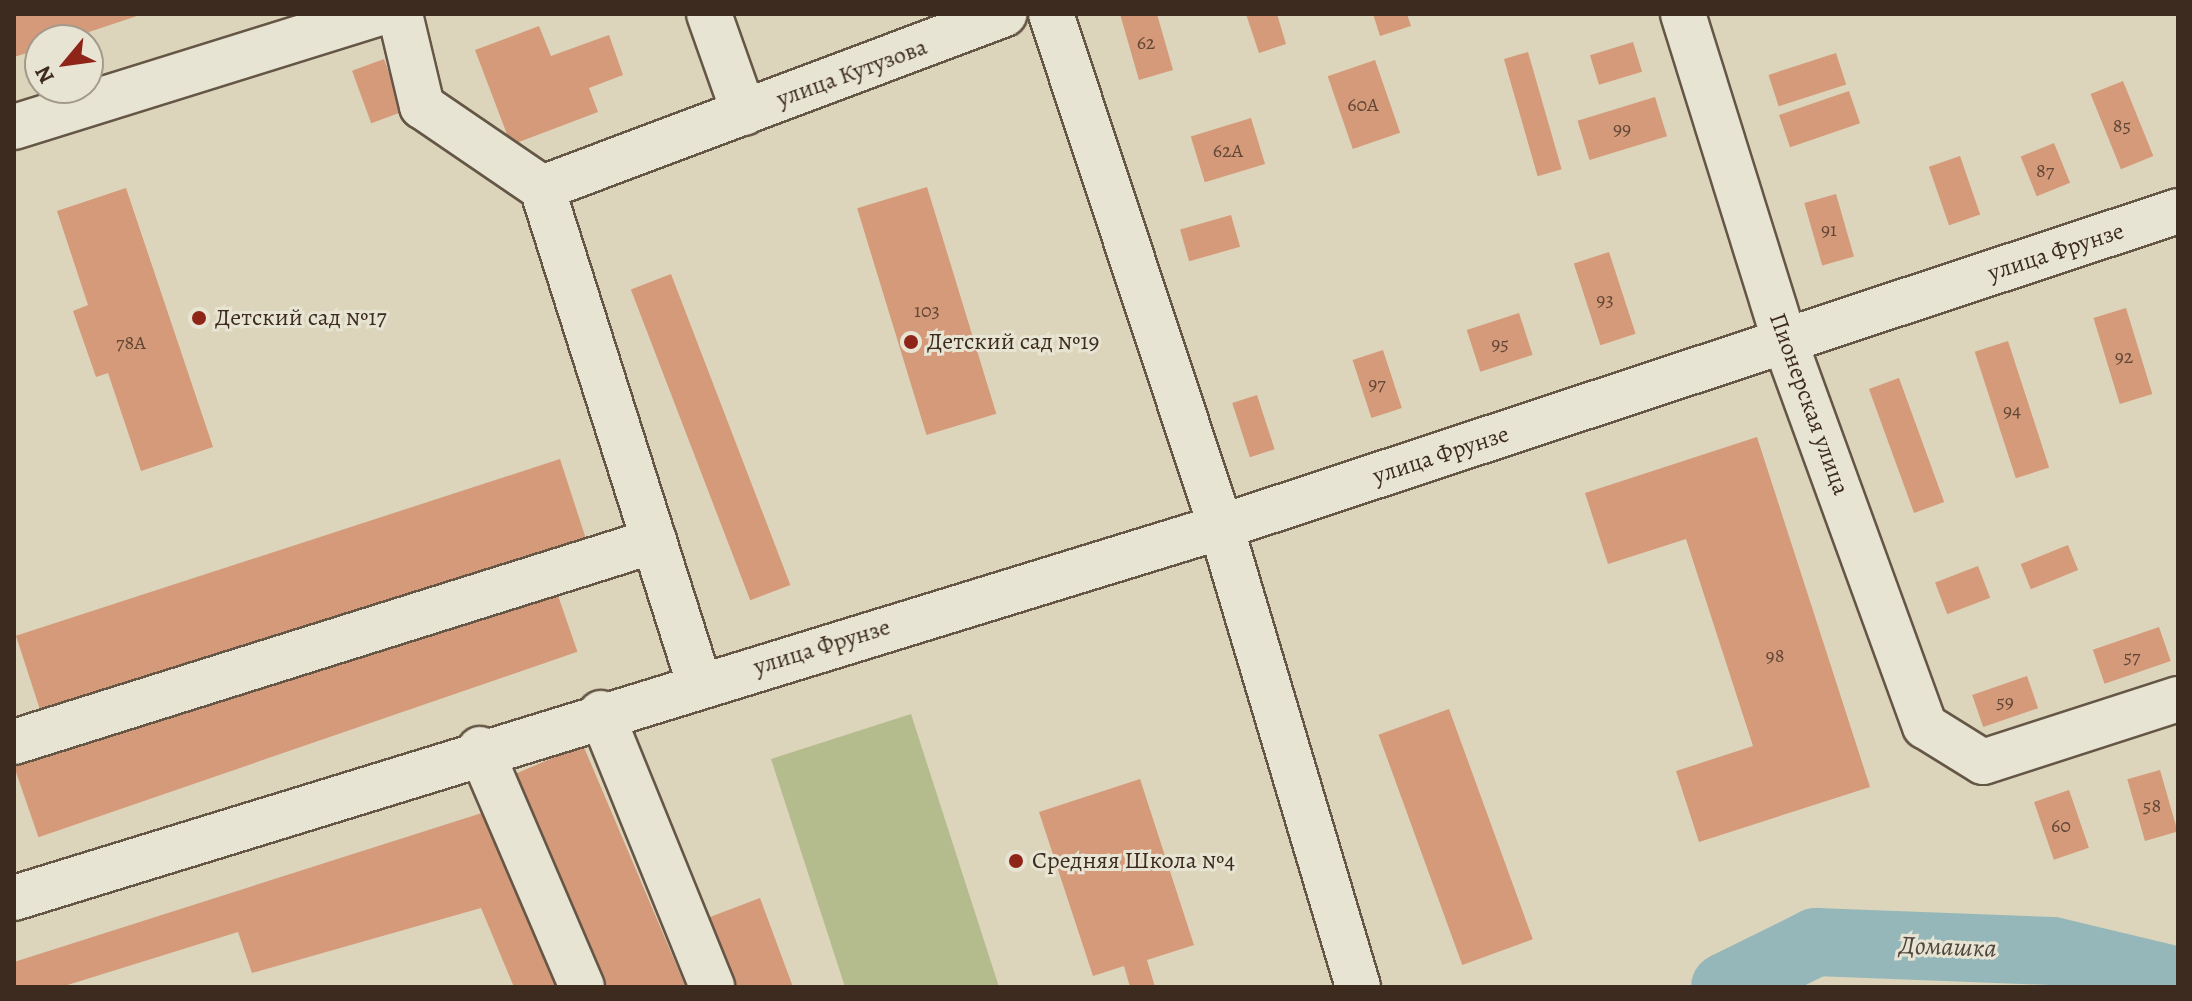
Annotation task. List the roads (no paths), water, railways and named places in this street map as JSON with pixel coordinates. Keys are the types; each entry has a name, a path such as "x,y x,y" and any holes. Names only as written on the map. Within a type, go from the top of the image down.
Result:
{"street":[{"path":"14,127 376,14"},
{"path":"400,14 422,106 542,188 699,683"},
{"path":"709,14 744,113"},
{"name":"улица Кутузова","path":"542,188 1004,14"},
{"path":"1051,14 1221,527 1358,987"},
{"name":"Пионерская улица","path":"1683,14 1785,342 1925,726 1983,762 2178,699"},
{"name":"улица Фрунзе","path":"14,898 480,749 1221,527 2178,211"},
{"path":"14,742 654,541"},
{"path":"601,713 712,987"},
{"path":"480,749 582,987"}],"waterway":[{"name":"Домашка","path":"1725,987 1816,942 2053,951 2178,981"}],"place":[{"name":"Детский сад №17","path":"199,318"},
{"name":"Детский сад №19","path":"911,342"},
{"name":"Средняя Школа №4","path":"1016,861"}]}
